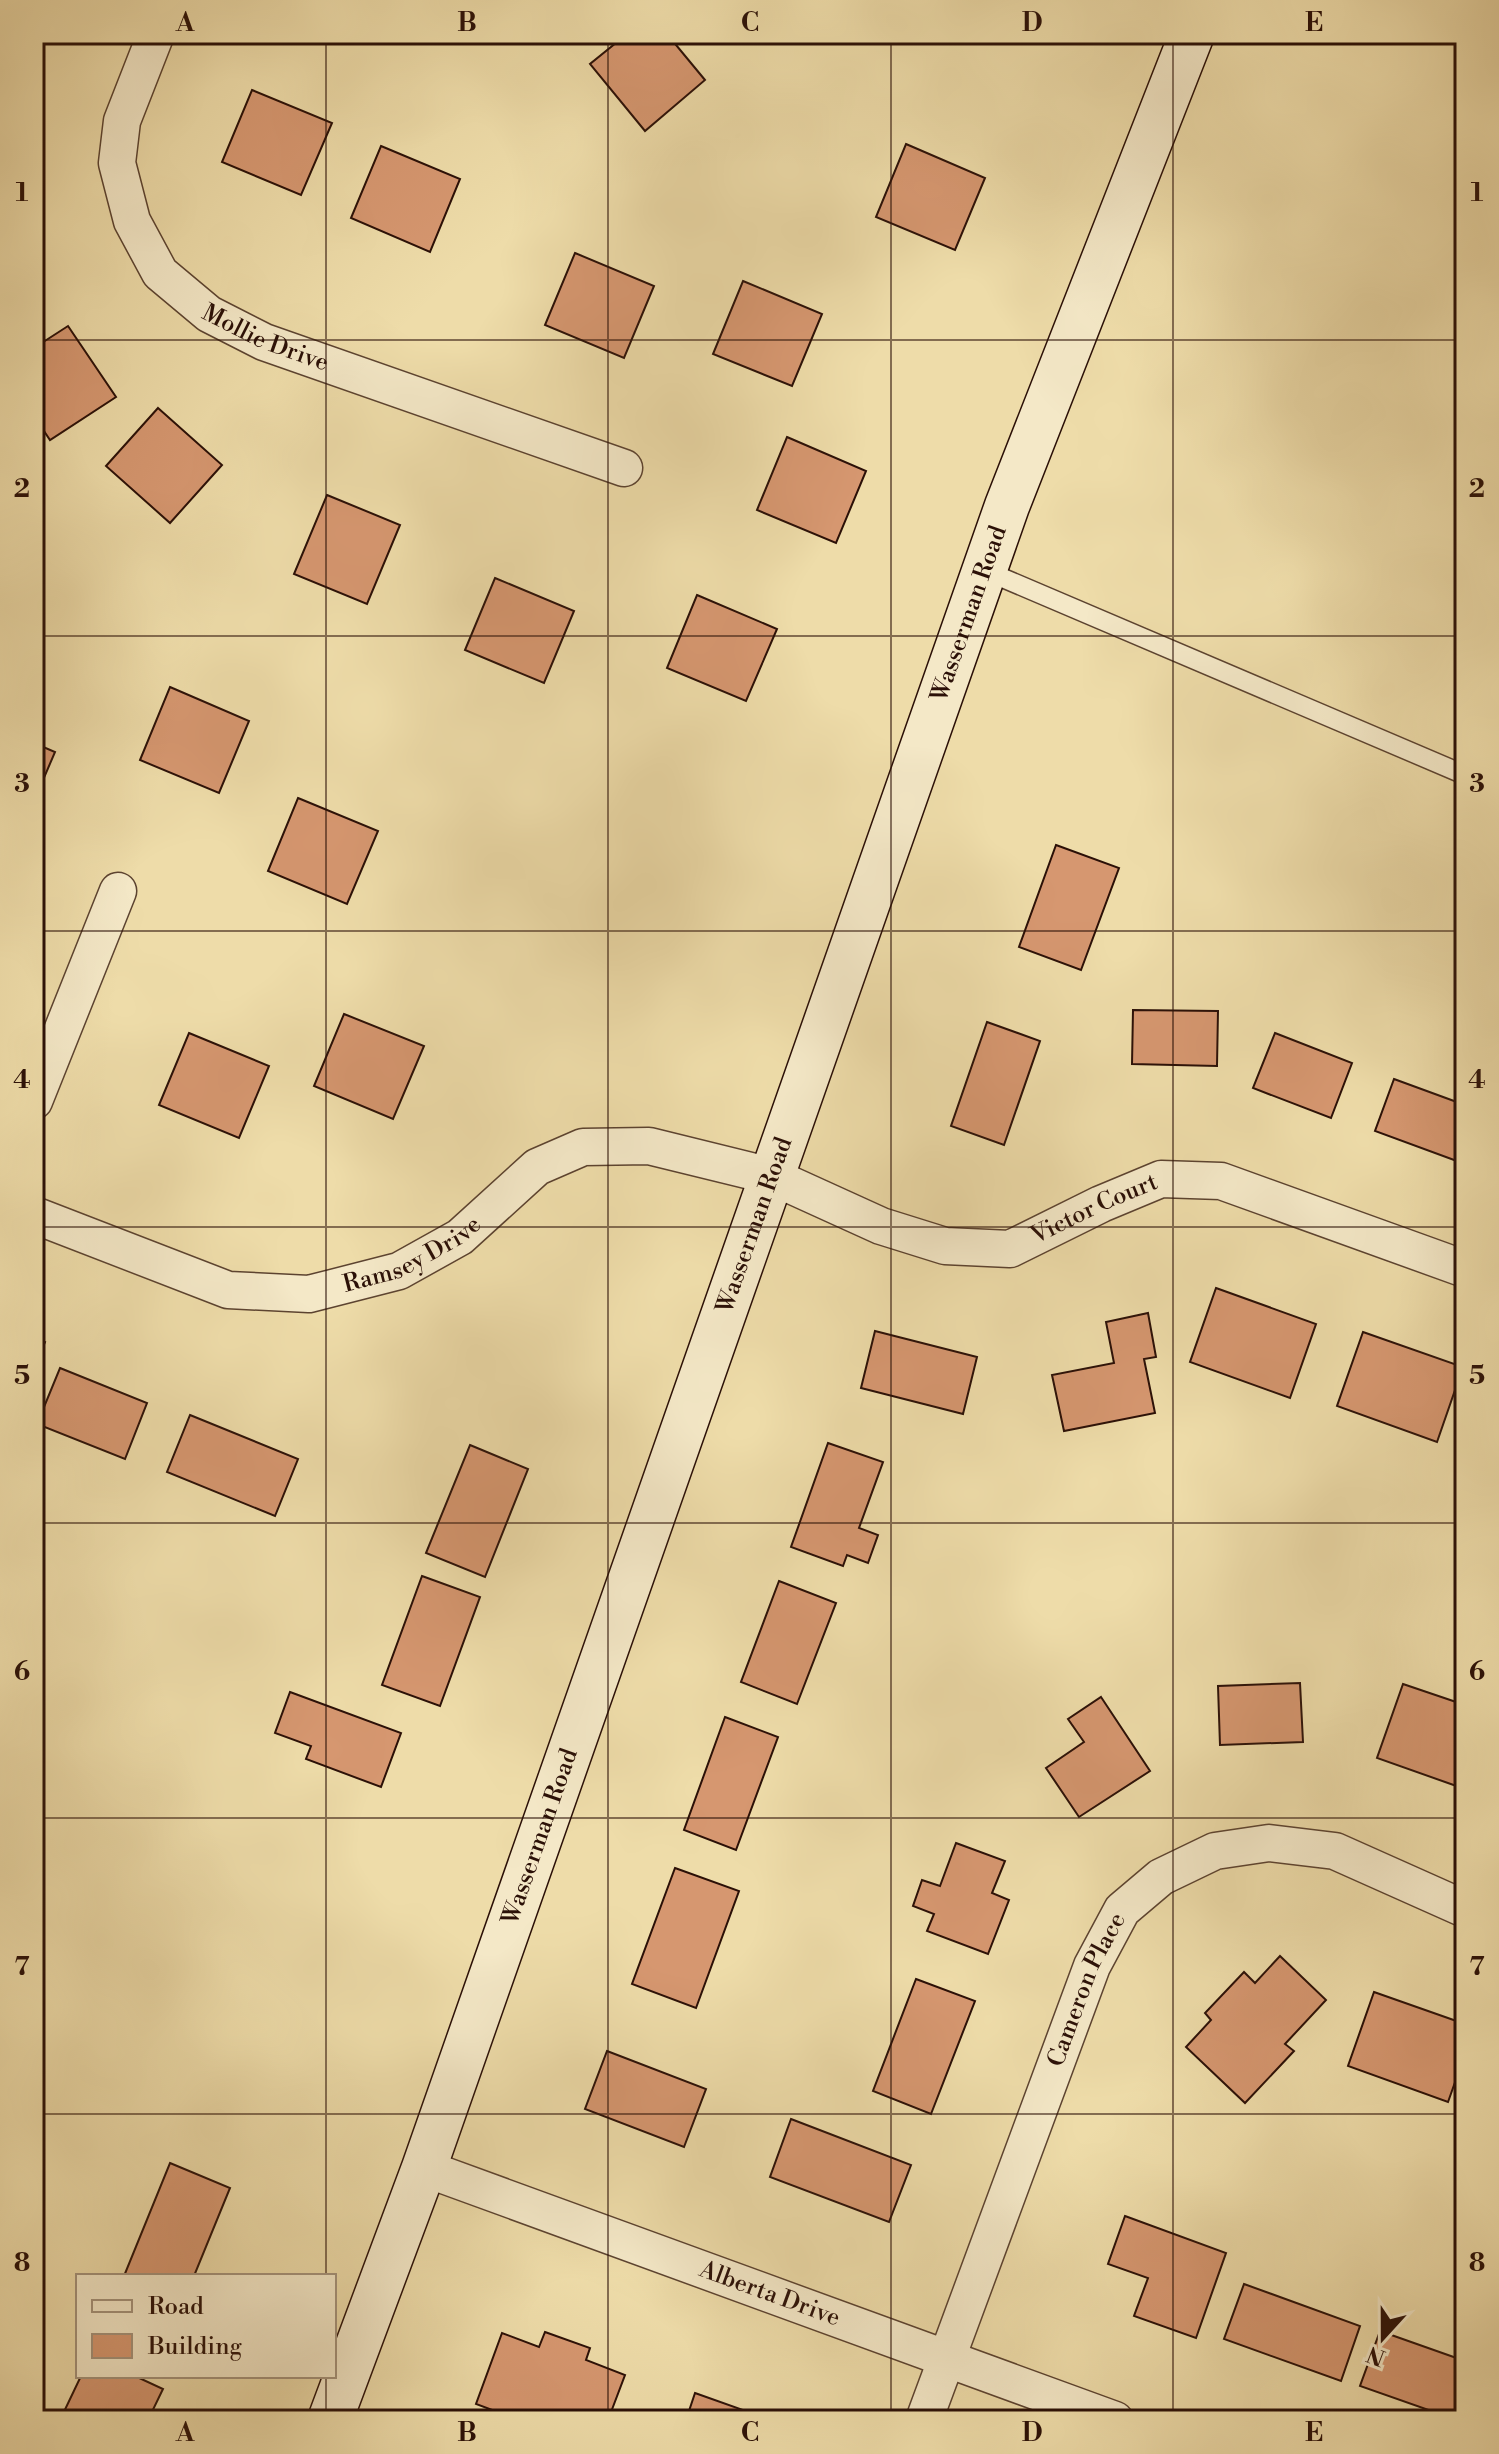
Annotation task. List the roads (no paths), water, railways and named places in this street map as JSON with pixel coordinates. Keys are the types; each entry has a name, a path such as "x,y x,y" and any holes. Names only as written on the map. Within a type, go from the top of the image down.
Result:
{"street":[{"name":"Mollie Drive","path":"156,34 122,121 117,163 132,221 160,273 209,314 264,342 624,468"},
{"name":"Wasserman Road","path":"330,2420 424,2168 1007,506 1192,34"},
{"path":"34,1101 118,891"},
{"name":"Ramsey Drive","path":"34,1215 228,1290 309,1294 399,1271 460,1237 537,1167 583,1147 649,1146 771,1176"},
{"name":"Victor Court","path":"771,1176 881,1226 945,1246 1010,1249 1101,1204 1161,1179 1221,1181 1465,1269"},
{"name":"Cameron Place","path":"924,2420 1092,1966 1122,1910 1161,1877 1215,1851 1269,1843 1335,1851 1465,1909"},
{"name":"Alberta Drive","path":"424,2168 1115,2420"}],"lane":[{"path":"984,570 1465,775"}]}
